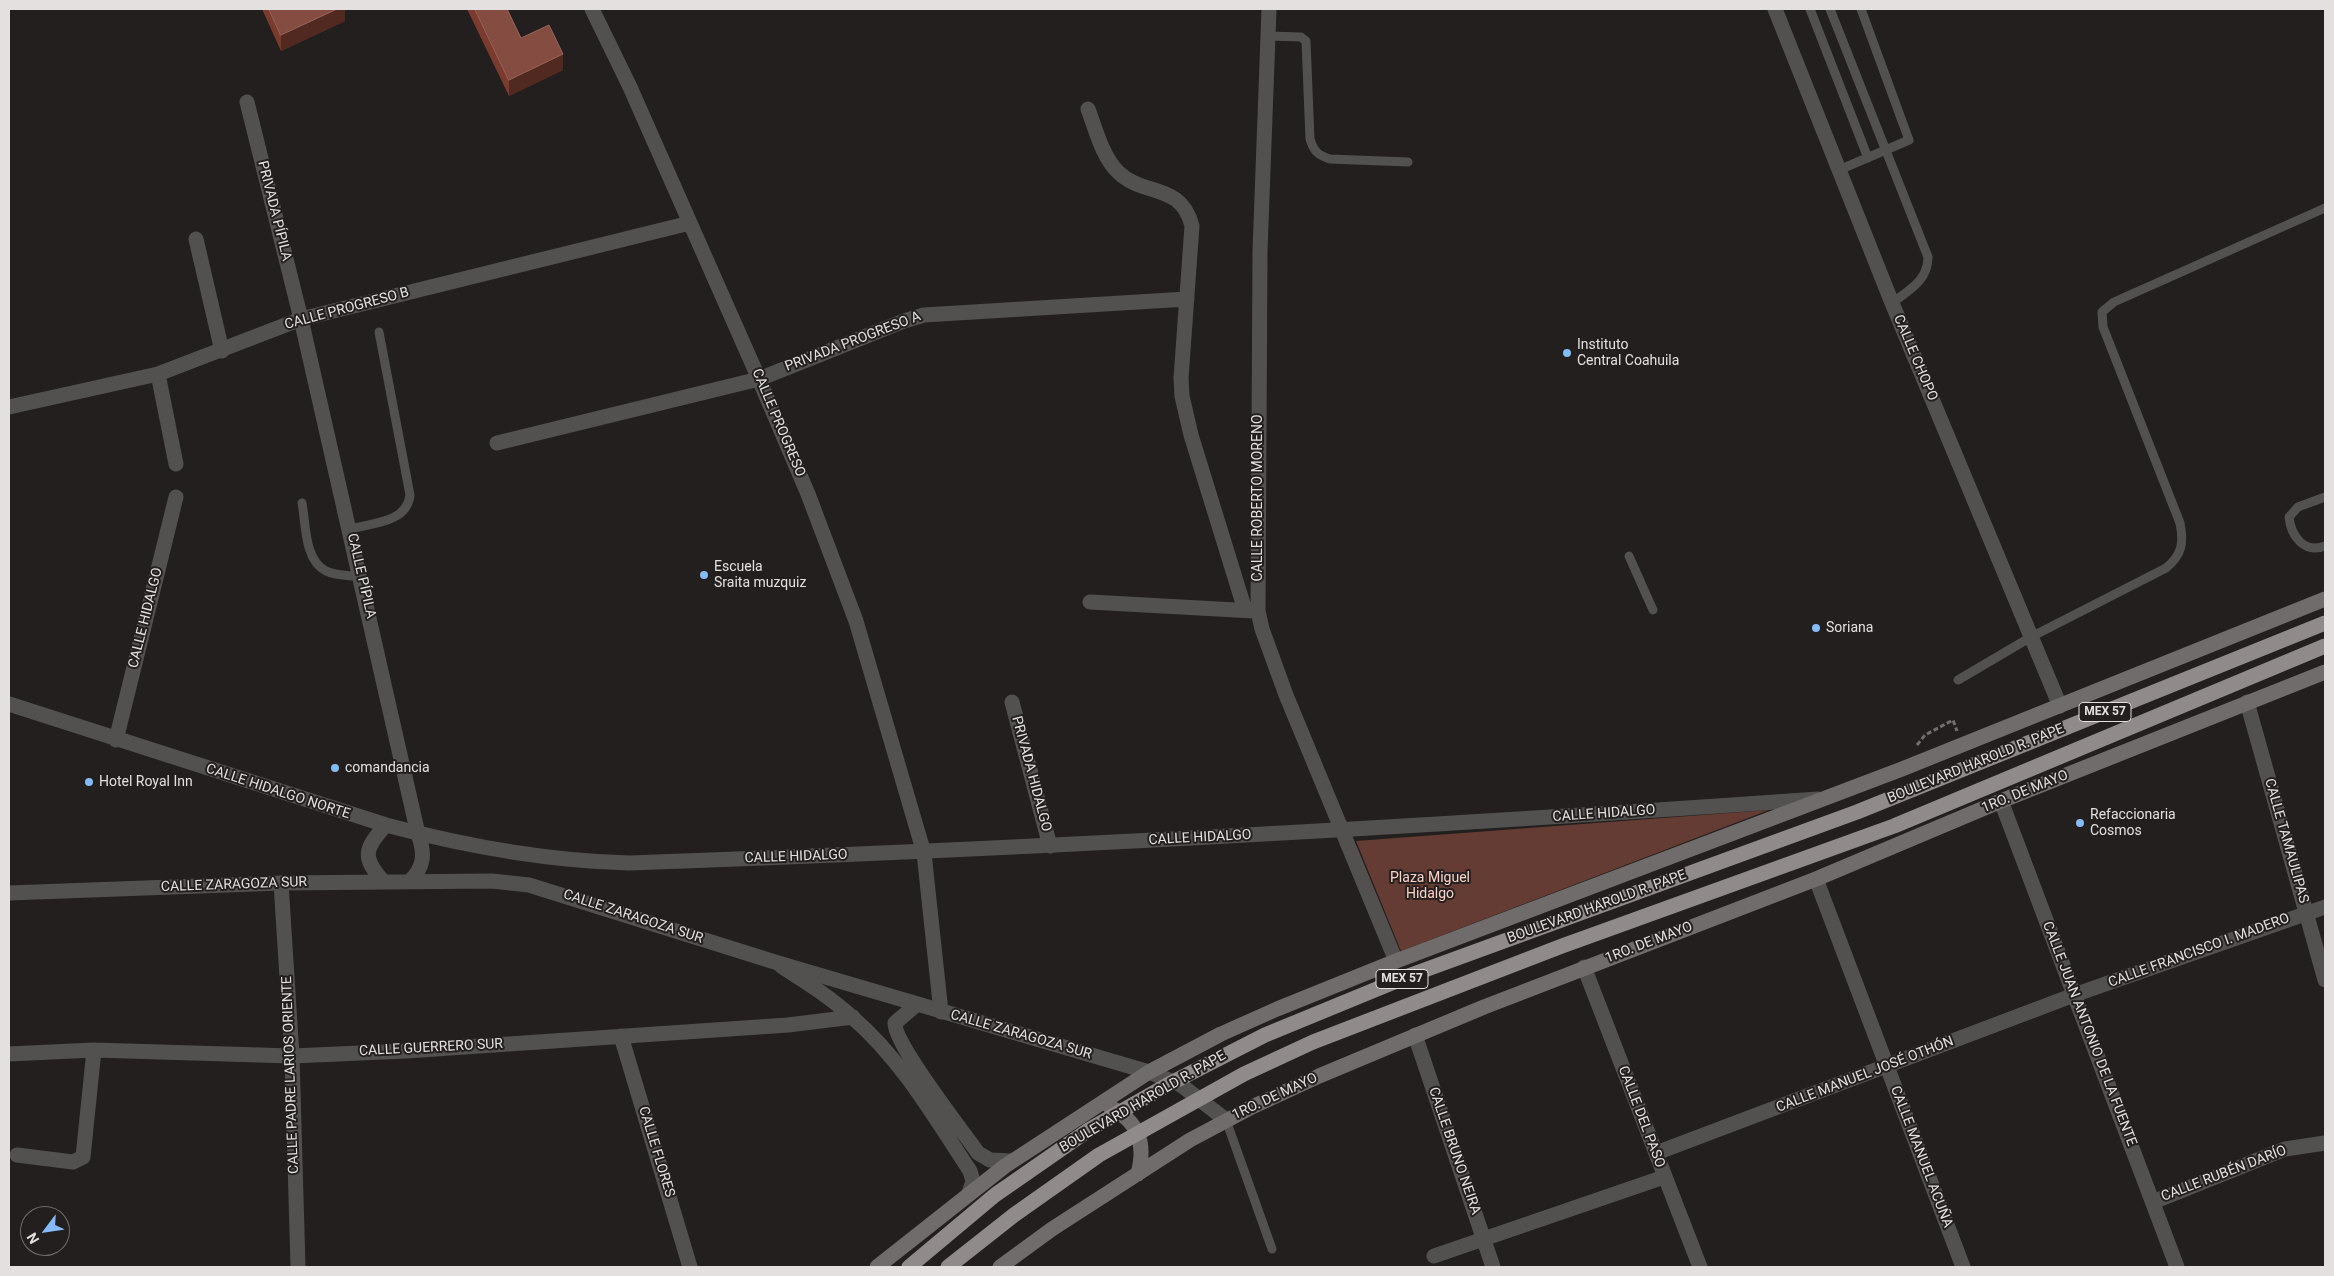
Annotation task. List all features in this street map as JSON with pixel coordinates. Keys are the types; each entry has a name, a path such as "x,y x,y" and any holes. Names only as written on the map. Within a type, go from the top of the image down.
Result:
{"highway":[{"name":"BOULEVARD HAROLD R. PAPE","path":"909,1267 996,1195 1090,1129 1168,1084 1265,1035 1411,975 1940,780 2325,623"},
{"name":"BOULEVARD HAROLD R. PAPE","path":"948,1267 1014,1215 1099,1155 1236,1078 1305,1046 1498,970 1894,826 2325,646"}],"main road":[{"name":"CALLE HIDALGO","path":"1822,798 1846,791 2325,599"},
{"name":"1RO. DE MAYO","path":"1000,1267 1052,1229 1190,1140 1226,1120 1319,1076 1584,967 1816,879 2001,801 2325,672"},
{"path":"877,1267 1012,1161 1149,1072 1221,1034 1277,1009 1396,961 1822,798"},
{"path":"1096,1107 1110,1107 1124,1114 1133,1124 1143,1155 1138,1174"}],"street":[{"name":"CALLE PROGRESO","path":"592,9 630,87 759,379 808,494 856,621 924,853 940,1012"},
{"name":"CALLE ROBERTO MORENO","path":"1269,9 1260,251 1252,610 1262,629 1340,831 1396,961"},
{"name":"CALLE CHOPO","path":"1775,9 1892,303 2060,706"},
{"name":"PRIVADA PÍPILA","path":"247,102 301,319"},
{"path":"1088,109 1104,152 1118,173 1128,180 1174,196 1189,215 1192,226 1181,378 1185,414 1252,610 1090,602"},
{"name":"CALLE PROGRESO B","path":"9,407 158,374 222,352 301,319 690,223"},
{"path":"196,239 222,352"},
{"name":"PRIVADA PROGRESO A","path":"497,443 759,379 904,320 924,315 1188,299"},
{"name":"CALLE PÍPILA","path":"301,319 361,576 418,834"},
{"path":"158,374 176,464"},
{"name":"CALLE HIDALGO","path":"116,740 176,497"},
{"name":"PRIVADA HIDALGO","path":"1012,702 1050,846"},
{"name":"CALLE TAMAULIPAS","path":"2246,702 2325,980"},
{"name":"CALLE HIDALGO NORTE","path":"9,704 116,740 386,825 418,834 552,859"},
{"name":"CALLE HIDALGO","path":"552,859 629,864 924,853 1340,831 1822,798"},
{"name":"CALLE JUAN ANTONIO DE LA FUENTE","path":"2001,801 2177,1267"},
{"path":"383,882 373,871 367,855 372,841 386,825"},
{"path":"409,882 418,872 423,861 423,847 418,834"},
{"name":"CALLE MANUEL ACUÑA","path":"1816,879 1963,1267"},
{"name":"CALLE ZARAGOZA SUR","path":"9,893 281,883 492,881 529,885 916,1005 1149,1072 1181,1085 1226,1120"},
{"name":"CALLE PADRE LARIOS ORIENTE","path":"281,883 292,1056 298,1267"},
{"name":"CALLE FRANCISCO I. MADERO","path":"2074,995 2325,907"},
{"path":"778,963 822,992 853,1017 872,1036 924,1101 970,1171 973,1181 969,1193"},
{"name":"CALLE DEL PASO","path":"1584,967 1700,1267"},
{"name":"CALLE MANUEL JOSÉ OTHÓN","path":"1656,1153 2074,995"},
{"path":"916,1005 895,1022 897,1036 983,1158 1012,1161"},
{"name":"CALLE GUERRERO SUR","path":"9,1054 94,1050 292,1056 406,1051 797,1024 853,1017"},
{"name":"CALLE FLORES","path":"621,1036 690,1267"},
{"name":"CALLE BRUNO NEIRA","path":"1415,1036 1493,1267"},
{"path":"17,1155 73,1162 84,1157 94,1050"},
{"name":"CALLE RUBÉN DARÍO","path":"2153,1202 2285,1149 2325,1143"},
{"path":"1434,1256 1664,1177"}],"lane":[{"path":"1810,9 1868,158"},
{"path":"1830,9 1887,151 1928,262 1924,276 1892,303"},
{"path":"1839,170 1908,142 1909,138 1861,9"},
{"path":"1268,36 1301,37 1306,41 1310,139 1313,148 1319,155 1330,159 1408,162"},
{"path":"1958,680 2031,637 2166,568 2175,561 2181,551 2183,539 2180,524 2103,326 2102,312 2114,302 2325,208"},
{"path":"350,529 396,517 404,512 409,504 410,495 379,332"},
{"path":"2325,496 2298,507 2289,517 2290,525 2305,547 2312,549 2325,546"},
{"path":"302,503 309,545 318,565 334,574 361,576"},
{"path":"1629,556 1653,610"},
{"path":"1226,1120 1272,1249"}],"green space":[{"name":"Plaza Miguel Hidalgo","path":"1769,810 1401,951 1356,841"}],"building":[{"path":"269,9 337,9 281,35"},
{"path":"475,9 507,9 521,38 549,25 563,54 509,80"}],"place":[{"name":"Instituto Central Coahuila","path":"1567,353"},
{"name":"Escuela Sraita muzquiz","path":"704,575"},
{"name":"Soriana","path":"1816,628"},
{"name":"comandancia","path":"335,768"},
{"name":"Hotel Royal Inn","path":"89,782"},
{"name":"Refaccionaria Cosmos","path":"2080,823"}]}
